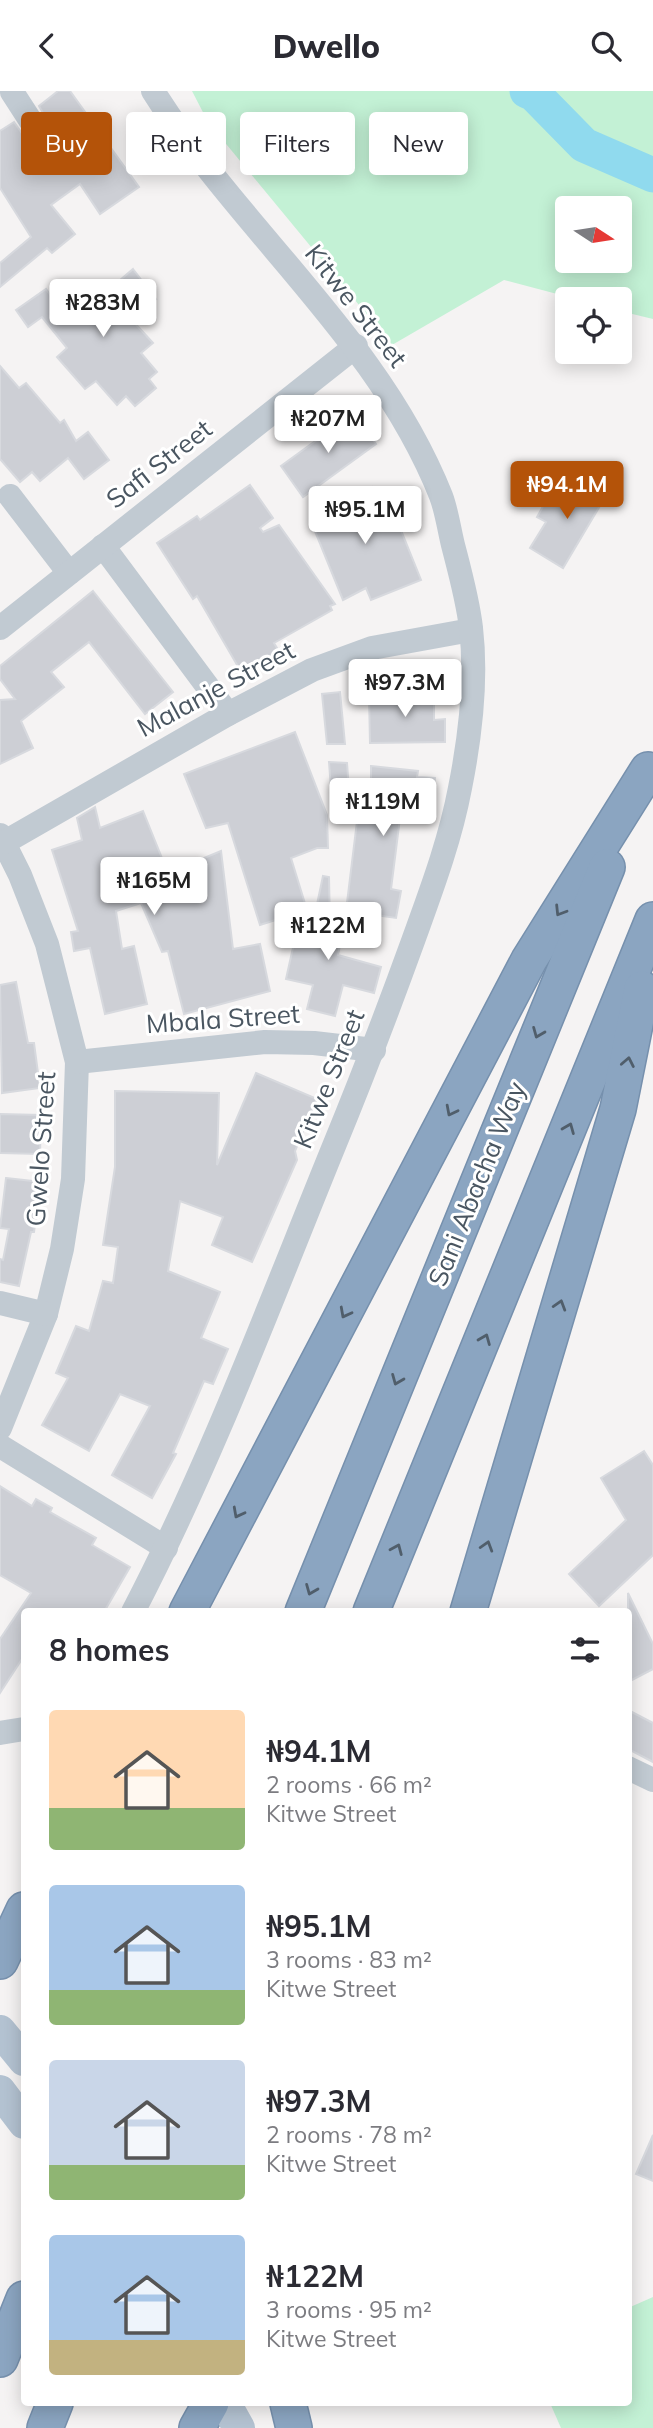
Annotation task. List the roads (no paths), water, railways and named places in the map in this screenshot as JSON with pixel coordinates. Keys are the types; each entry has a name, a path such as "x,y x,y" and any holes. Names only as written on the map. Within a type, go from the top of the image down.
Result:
{"highway":[{"path":"189,1608 529,960 650,763"},
{"name":"Sani Abacha Way","path":"305,1608 650,763"},
{"path":"373,1608 653,920"},
{"path":"469,1608 618,1109 653,933"},
{"path":"0,1916 21,1898"},
{"path":"0,1961 21,1916"},
{"path":"0,2359 21,2306"},
{"path":"45,2428 54,2406"},
{"path":"197,2428 209,2406"},
{"path":"289,2406 293,2428"}],"main road":[{"path":"0,2031 21,2056"},
{"path":"227,2406 239,2428"},
{"path":"271,2406 285,2428"}],"street":[{"name":"Kitwe Street","path":"134,1608 166,1548 241,1379 374,1050 441,864 460,787 471,713 471,630 442,498 410,433 356,346 251,224 173,122 153,91"},
{"path":"8,95 21,112"},
{"name":"Safi Street","path":"0,628 356,346"},
{"path":"10,496 69,573"},
{"path":"103,546 228,714"},
{"name":"Malanje Street","path":"2,839 312,670 372,648 471,630"},
{"name":"Gwelo Street","path":"0,1427 46,1314 62,1249 73,1179 77,1062 47,944 2,839"},
{"name":"Mbala Street","path":"77,1062 265,1042 314,1043 374,1050"},
{"path":"0,1303 46,1314"},
{"path":"0,1445 166,1548"},
{"path":"0,1733 21,1730"},
{"path":"632,1770 653,1780"}],"waterway":[{"path":"527,91 534,94 584,145 653,175"}]}
